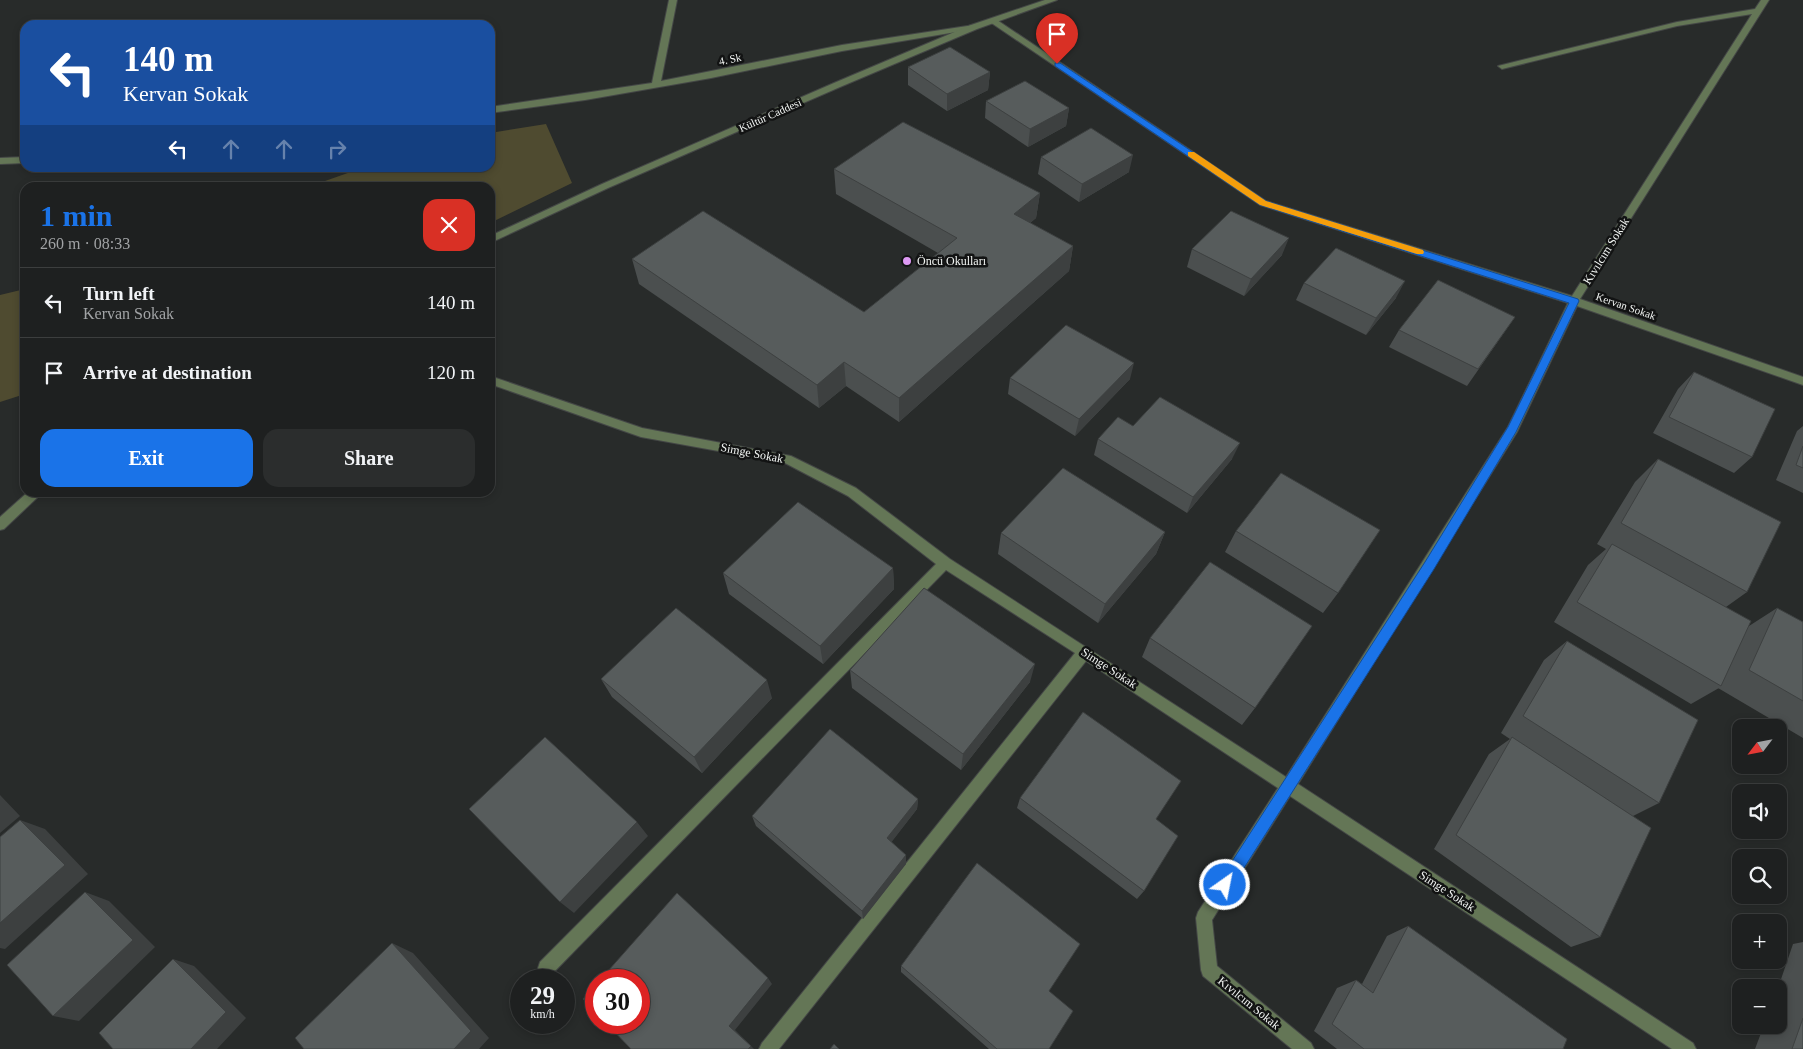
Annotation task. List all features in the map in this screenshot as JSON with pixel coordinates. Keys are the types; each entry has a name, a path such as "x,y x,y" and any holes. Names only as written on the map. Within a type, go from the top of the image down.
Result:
{"street":[{"path":"656,84 673,0"},
{"name":"Kültür Caddesi","path":"495,238 605,186 974,27 994,22 1053,0"},
{"path":"1502,66 1761,6"},
{"name":"Kıvılcım Sokak","path":"1305,1049 1209,970 1204,918 1430,566 1513,429 1574,301 1761,6"},
{"name":"Kervan Sokak","path":"994,22 1263,203 1574,301 1803,380"},
{"name":"4. Sk","path":"495,109 585,97 842,48 974,27"},
{"path":"0,161 20,160"},
{"name":"Simge Sokak","path":"495,382 640,432 786,459 852,492 945,563 1084,652 1687,1049"},
{"path":"0,525 31,497"},
{"path":"546,968 945,563"},
{"path":"768,1049 1084,652"}],"shaded area":[{"path":"546,124 572,183 495,221 495,182 322,182 351,172 495,172 495,132"},
{"path":"20,290 20,396 0,402 0,295"}],"building":[{"path":"950,47 990,72 947,94 908,67"},
{"path":"1025,81 1069,108 1030,129 986,101"},
{"name":"Öncü Okulları","path":"903,122 1040,193 1014,214 1073,246 899,398 844,362 817,385 632,259 703,211 864,312 957,238 834,169"},
{"path":"1091,128 1133,155 1082,184 1041,157"},
{"path":"1231,211 1289,238 1251,279 1192,249"},
{"path":"1336,248 1405,281 1376,318 1304,283"},
{"path":"1438,280 1515,317 1478,369 1399,330"},
{"path":"1066,325 1134,363 1079,419 1010,378"},
{"path":"1694,372 1775,409 1752,457 1669,417"},
{"path":"1160,397 1240,443 1193,497 1098,439 1118,417 1133,426"},
{"path":"1803,446 1803,468 1796,465"},
{"path":"1658,459 1781,522 1747,592 1621,523"},
{"path":"1063,468 1165,532 1105,604 1001,533"},
{"path":"1281,473 1380,530 1338,593 1236,531"},
{"path":"798,502 893,568 820,646 723,573"},
{"path":"1612,544 1751,621 1721,686 1577,602"},
{"path":"1210,562 1312,626 1255,708 1150,638"},
{"path":"924,588 1035,664 963,754 850,670"},
{"path":"676,608 767,680 694,757 601,679"},
{"path":"1777,608 1803,622 1803,701 1749,670"},
{"path":"1567,641 1698,720 1659,803 1523,716"},
{"path":"1083,712 1181,781 1156,819 1178,836 1144,891 1020,798"},
{"path":"830,729 918,799 887,838 906,855 862,911 752,816"},
{"path":"545,737 637,822 560,902 469,809"},
{"path":"1512,737 1651,828 1600,937 1456,835"},
{"path":"20,820 65,865 0,923 0,837"},
{"path":"977,863 1080,944 1049,991 1073,1011 1049,1049 997,1049 901,966"},
{"path":"85,892 133,940 53,1016 7,965"},
{"path":"677,893 768,978 729,1026 751,1046 748,1049 631,1049 617,1034 650,1034 650,969 610,969"},
{"path":"1408,926 1567,1039 1563,1049 1364,1049 1332,1024 1356,980 1373,993"},
{"path":"392,943 471,1031 454,1049 304,1049 295,1038"},
{"path":"173,959 226,1012 191,1049 113,1049 99,1033"},
{"path":"1803,1018 1803,1049 1792,1049"},
{"path":"834,1044 839,1049 830,1049"}],"slow traffic":[{"path":"1191,154 1263,203 1420,252"}],"place":[{"name":"Öncü Okulları","path":"907,261"}],"route":[{"path":"1057,64 1263,203 1574,301 1513,429 1430,566 1225,885"}]}
